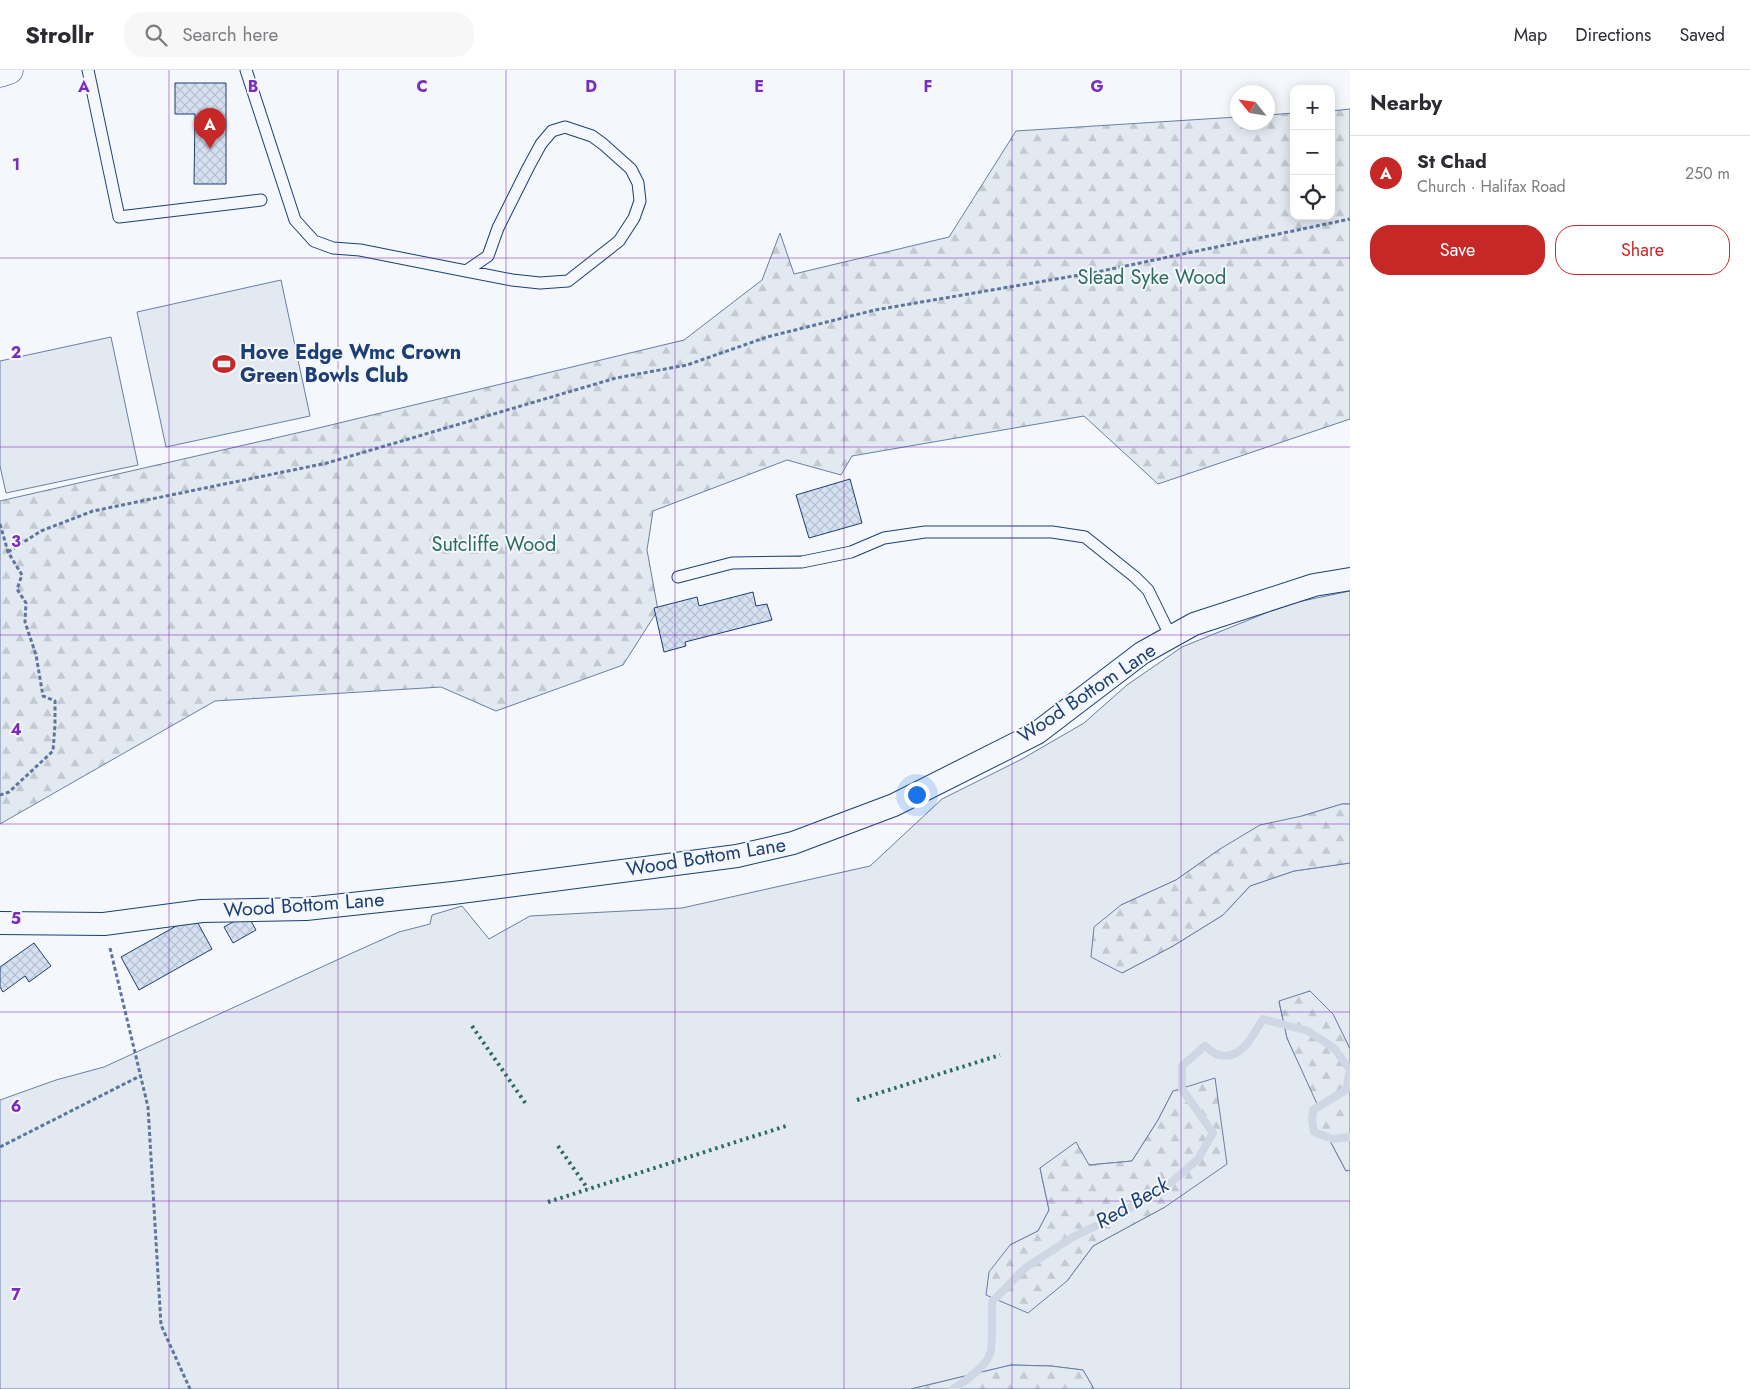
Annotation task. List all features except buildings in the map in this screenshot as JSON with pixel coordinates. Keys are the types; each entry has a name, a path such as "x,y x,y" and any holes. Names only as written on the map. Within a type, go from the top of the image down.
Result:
{"main road":[{"path":"0,74 9,70"}],"street":[{"name":"Wood Bottom Lane","path":"0,923 104,924 202,911 306,909 453,893 737,856 793,843 894,805 1036,732 1142,653 1194,624 1314,585 1350,579"}],"lane":[{"path":"88,70 119,217 261,200"},
{"path":"246,70 295,220 314,241 333,248 360,250 466,271 540,283 568,281 619,241 634,218 640,201 638,183 631,170 592,136 565,127 552,131 541,144 524,177 498,228 488,256 466,271"},
{"path":"678,577 732,563 802,562 851,552 884,538 925,532 1052,532 1085,537 1135,577 1148,590 1172,637"}],"path":[{"path":"8,552 41,531 93,511 327,463 616,378 687,365 767,337 875,310 1096,272 1350,219"},
{"path":"0,524 8,552 22,575 17,589 26,603 25,622 36,655 43,696 55,701 53,751 9,792 0,795"},
{"path":"104,924 148,1107 161,1325 190,1389"},
{"path":"0,1147 140,1076"}],"green space":[{"name":"Sutcliffe Wood","path":"1350,109 1350,419 1158,484 1084,416 852,456 841,475 787,460 653,511 647,550 658,610 623,665 496,711 441,687 215,701 0,824 0,501 310,430 684,340 762,280 780,233 794,274 949,237 1016,131 1230,117 1230,130 1275,130 1275,114 1290,113 1290,220 1335,220 1335,111"},
{"name":"Hove Edge Wmc Crown Green Bowls Club","path":"281,280 310,416 166,447 137,312"},
{"path":"111,337 138,465 6,493 0,466 0,361"},
{"path":"1350,591 1350,804 1342,804 1302,816 1220,849 1176,880 1121,905 1122,973 1173,946 1223,915 1250,886 1294,871 1350,863 1350,1049 1333,1015 1310,991 1279,1002 1287,1038 1316,1100 1328,1137 1346,1171 1350,1170 1350,1389 1094,1389 1083,1370 1051,1366 1011,1365 911,1389 0,1389 0,1100 56,1080 104,1067 399,932 430,924 432,915 462,906 489,939 530,916 682,908 870,866 942,799 1022,759 1084,723 1127,685 1182,647 1288,604","holes":["1173,1091 1165,1207 1093,1246 1067,1281 1010,1245 1038,1231 1049,1210 1040,1168 1132,1161 1158,1120"]},
{"path":"1342,804 1350,804 1350,863 1294,871 1250,886 1223,915 1173,946 1122,973 1091,957 1094,927 1121,905 1176,880 1220,849 1260,825 1302,816"},
{"path":"1310,991 1333,1014 1350,1049 1350,1170 1346,1171 1328,1137 1314,1132 1313,1110 1318,1106 1287,1038 1279,1001"},
{"path":"1215,1078 1227,1164 1165,1207 1093,1246 1067,1281 1028,1313 986,1295 989,1272 1010,1245 1038,1231 1049,1210 1040,1168 1076,1142 1089,1165 1132,1161 1158,1120 1173,1091"},
{"path":"1011,1365 1051,1366 1083,1370 1094,1389 911,1389"}],"waterway":[{"name":"Red Beck","path":"953,1389 974,1374 984,1364 990,1354 992,1344 992,1302 1025,1268 1073,1237 1116,1216 1165,1188 1198,1159 1213,1133 1182,1089 1182,1066 1205,1046 1213,1053 1219,1055 1227,1056 1234,1054 1251,1039 1263,1019 1308,1031 1334,1048 1350,1070 1346,1090 1313,1110 1314,1132 1333,1139 1350,1137"}],"hedge":[{"path":"472,1026 526,1104"},
{"path":"857,1100 1000,1055"},
{"path":"548,1202 786,1126"},
{"path":"558,1146 588,1189"}],"place":[{"name":"St Chad","path":"210,149"},
{"name":"Hove Edge Wmc Crown Green Bowls Club","path":"224,364"}],"park label":[{"name":"Slead Syke Wood","path":"1152,277"}]}
